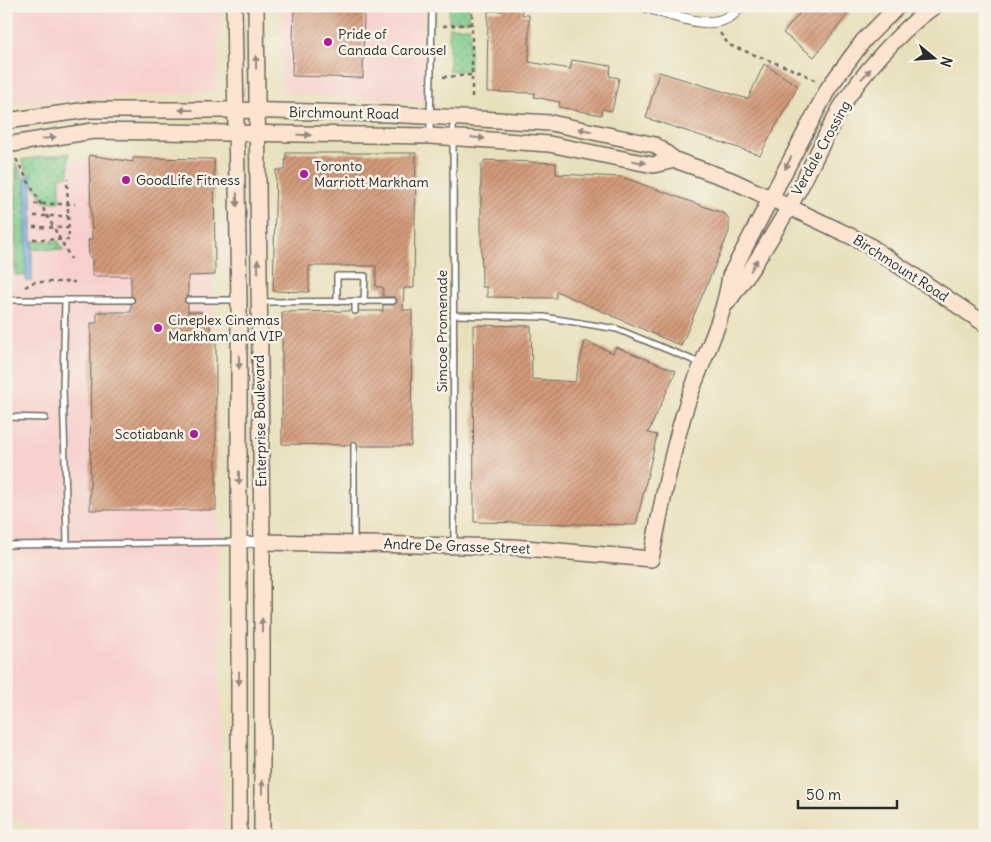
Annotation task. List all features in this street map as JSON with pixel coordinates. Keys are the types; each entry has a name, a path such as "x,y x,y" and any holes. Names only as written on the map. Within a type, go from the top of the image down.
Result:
{"main road":[{"name":"Enterprise Boulevard","path":"234,6 239,300 239,836"},
{"name":"Enterprise Boulevard","path":"256,6 262,542 262,836"},
{"name":"Verdale Crossing","path":"651,559 667,475 685,408 726,304 730,276 828,87 864,40 898,6"},
{"name":"Verdale Crossing","path":"726,304 745,280 790,207 842,107 860,82 904,32 935,6"},
{"name":"Birchmount Road","path":"6,121 88,110 235,110 430,116 551,123 655,145 675,160 731,180 771,198 867,244 985,324"},
{"name":"Birchmount Road","path":"6,145 93,131 454,136 549,144 653,164 675,160"},
{"name":"Andre De Grasse Street","path":"262,542 513,547 651,559"}],"street":[{"path":"643,6 713,24 734,15 740,6"},
{"path":"239,542 262,542"}],"lane":[{"path":"430,136 432,6"},
{"name":"Simcoe Promenade","path":"453,117 454,546"},
{"path":"337,302 337,276 365,276 364,302"},
{"path":"6,300 131,300"},
{"path":"65,300 63,386 67,543"},
{"path":"188,300 239,300"},
{"path":"258,302 393,301"},
{"path":"354,302 355,311"},
{"path":"453,315 544,317 618,329 702,364"},
{"path":"6,418 45,418"},
{"path":"354,446 354,544"},
{"path":"6,545 239,542"}],"path":[{"path":"472,6 472,98"},
{"path":"443,26 472,24"},
{"path":"713,24 729,45 802,73 828,87"},
{"path":"443,77 472,75"},
{"path":"16,159 71,259"},
{"path":"33,239 69,240 67,179"},
{"path":"34,204 75,204"},
{"path":"34,216 68,216"},
{"path":"34,228 68,228"},
{"path":"25,287 34,282 75,282"}],"shaded area":[{"path":"6,6 221,6 217,91 6,104"},
{"path":"283,6 423,6 425,102 282,93"},
{"path":"210,158 223,836 120,836 34,827 6,814 6,168 44,162"}],"green space":[{"path":"449,6 469,6 469,21 449,21"},
{"path":"449,27 470,27 470,71 449,71"},
{"path":"69,153 69,176 60,176 60,202 44,202 32,182 32,175 28,175 21,160"},
{"path":"16,162 26,182 27,276 15,275"},
{"path":"32,241 58,241 63,250 32,249"}],"water":[{"path":"26,175 32,175 32,281 26,281"}],"building":[{"path":"503,6 522,6 522,15 529,15 529,62 570,69 572,60 611,66 609,76 619,78 612,111 602,109 601,115 559,107 560,102 534,97 535,93 487,92 488,11 503,11"},
{"path":"806,6 854,6 814,57 783,33"},
{"name":"Pride of Canada Carousel","path":"294,7 364,8 363,78 292,76"},
{"path":"764,64 798,86 760,155 646,118 659,72 748,99"},
{"path":"286,153 416,153 414,288 404,288 403,310 412,310 411,446 358,446 354,441 350,445 282,444 282,312 351,311 355,315 359,311 383,311 383,305 394,305 397,301 395,297 383,297 383,287 376,287 376,266 309,266 309,292 273,291 276,170 285,170"},
{"path":"89,155 133,162 133,158 214,159 215,275 188,276 188,296 184,300 188,304 188,312 202,312 202,317 210,317 210,341 216,341 216,510 90,510 91,323 97,323 97,312 131,312 131,304 135,300 131,296 131,276 92,276 92,257 89,257 88,240 92,240"},
{"path":"485,160 556,163 556,174 622,177 725,214 729,219 729,232 681,346 556,291 556,298 487,297 487,287 482,287 481,228 481,166"},
{"path":"473,325 531,326 532,379 575,382 585,341 613,353 616,347 676,371 648,433 657,435 636,525 474,522"}],"place":[{"name":"Pride of Canada Carousel","path":"328,42"},
{"name":"Toronto Marriott Markham","path":"304,174"},
{"name":"GoodLife Fitness","path":"126,180"},
{"name":"Cineplex Cinemas Markham and VIP","path":"158,328"},
{"name":"Scotiabank","path":"194,434"}]}
